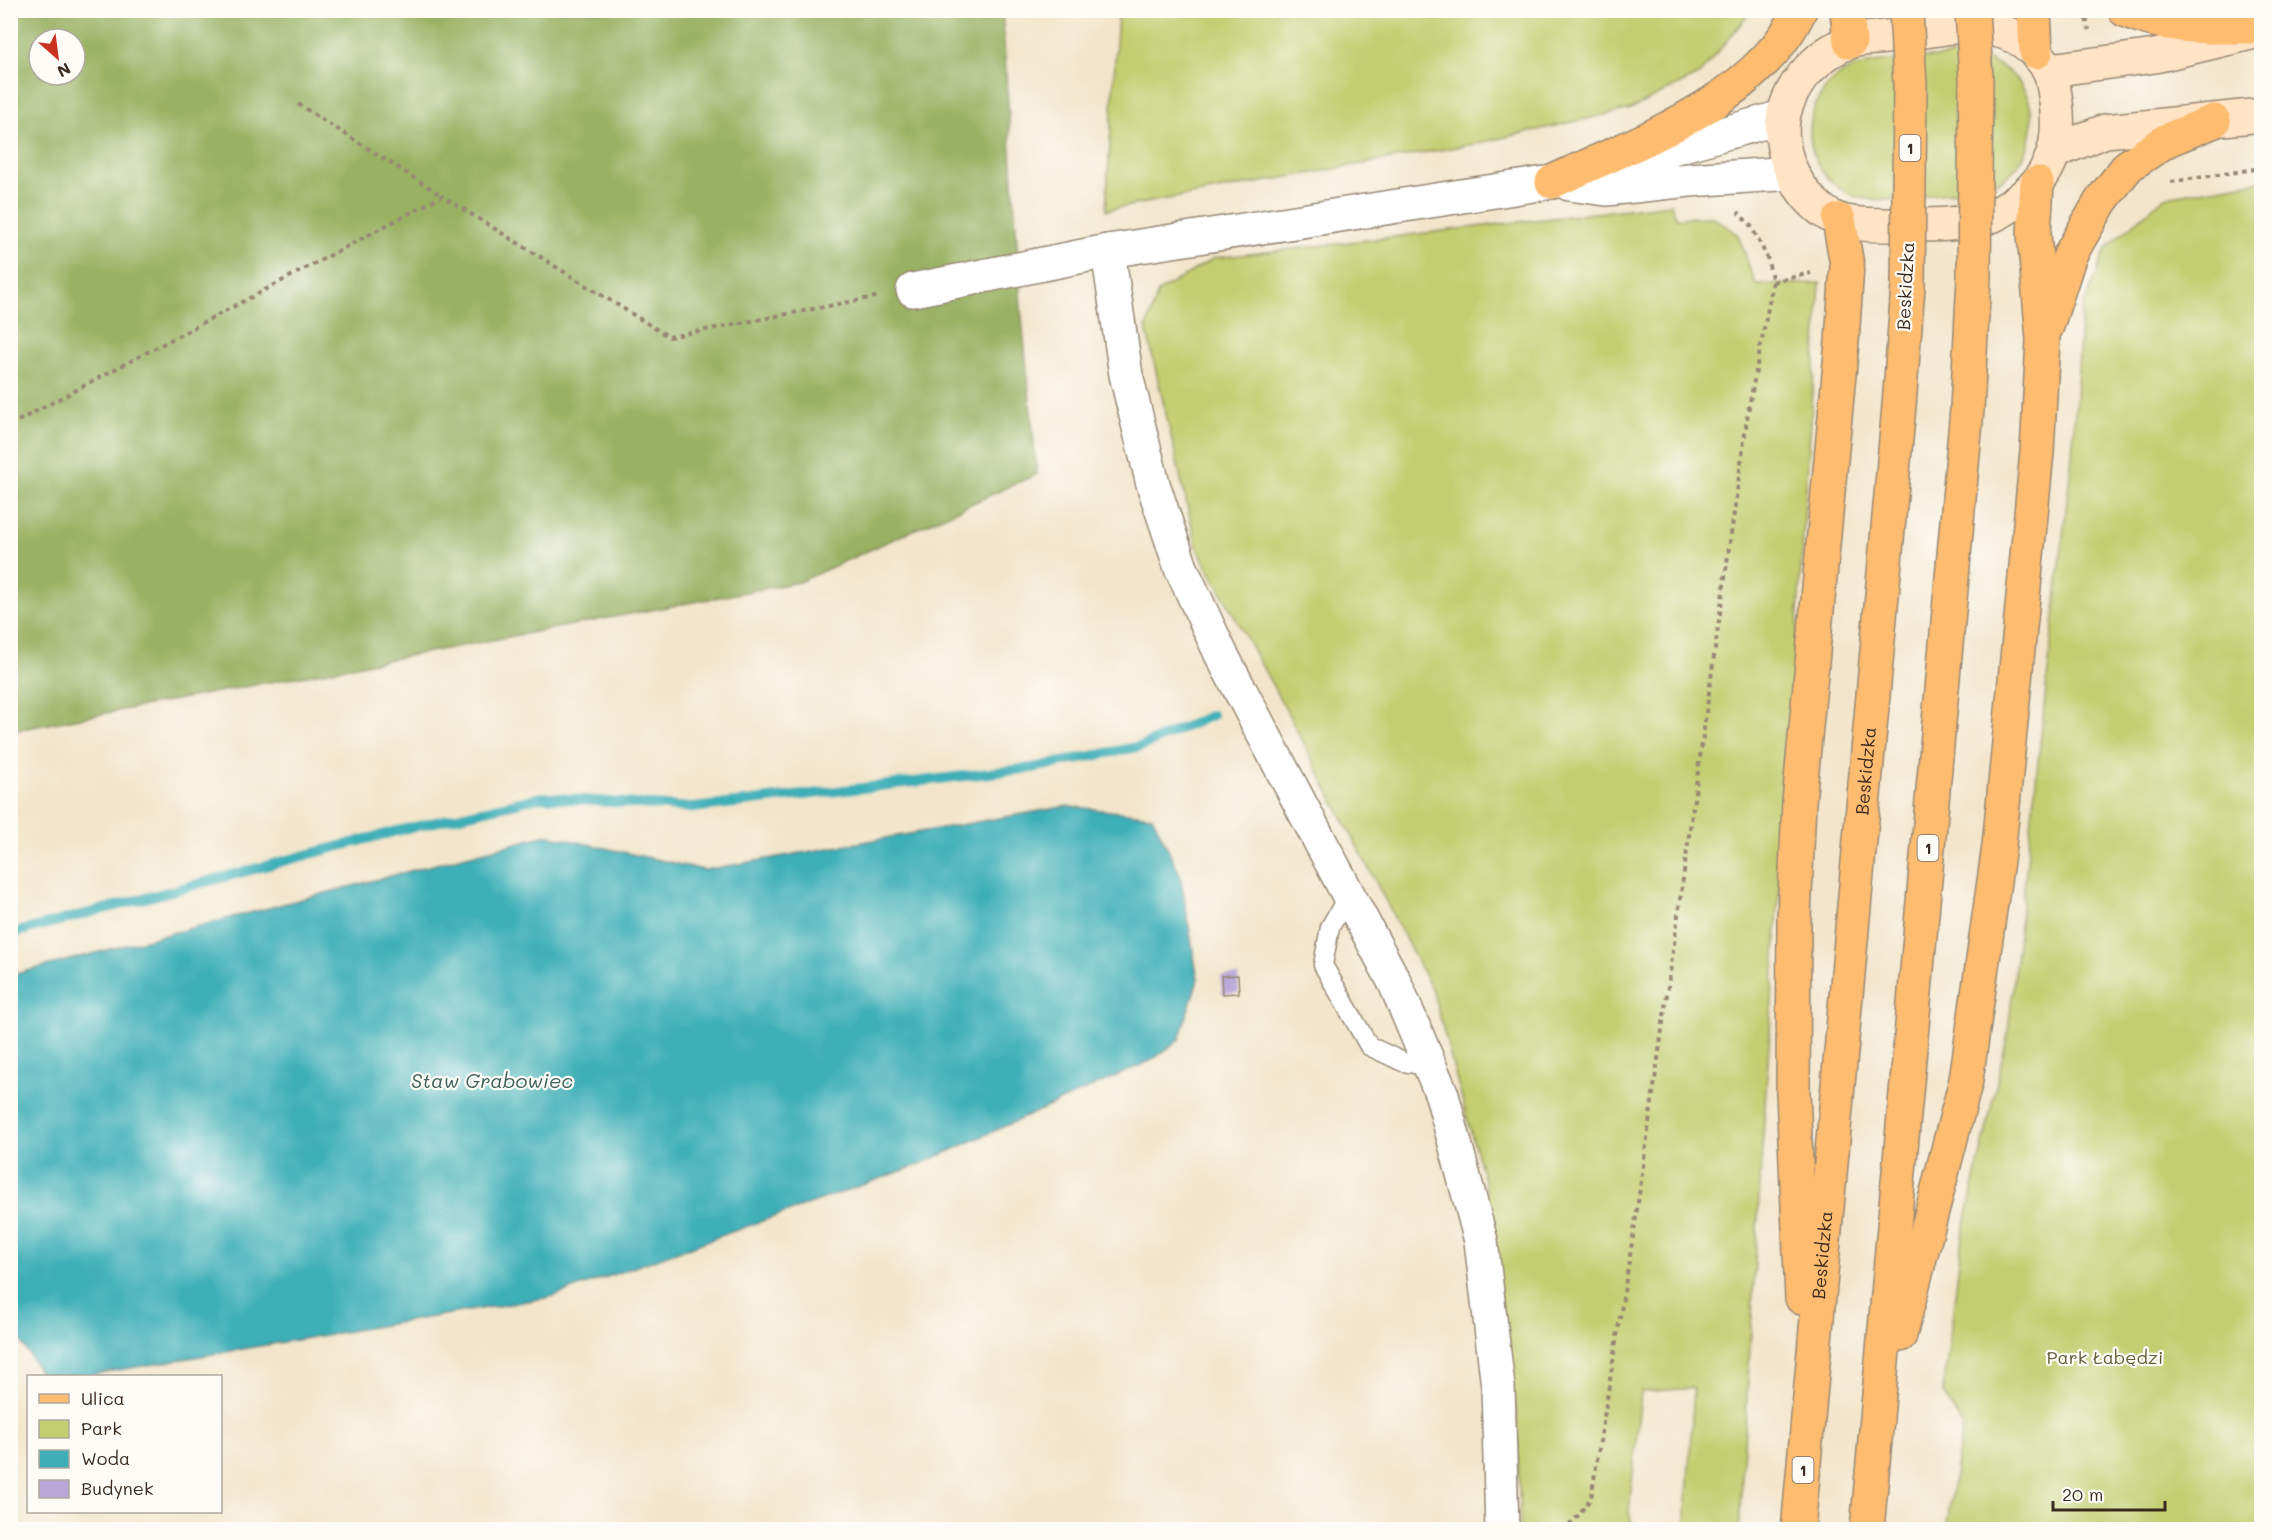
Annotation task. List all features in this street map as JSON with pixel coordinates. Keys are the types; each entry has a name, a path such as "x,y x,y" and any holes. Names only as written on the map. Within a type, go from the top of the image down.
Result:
{"main road":[{"path":"1552,182 1706,109 1725,96 1771,53 1795,21 1800,10"},
{"name":"Beskidzka","path":"1798,1530 1908,286 1910,85 1906,10"},
{"name":"1","path":"1867,1530 1967,409 1974,278 1976,79 1972,10"},
{"path":"2034,10 2043,61"},
{"path":"2125,10 2137,16 2176,26 2262,29"},
{"path":"2043,339 2070,255 2101,201 2128,166 2167,140 2214,121"},
{"path":"1877,1418 1966,1080 1999,846 2037,452 2043,339 2034,234 2037,183"},
{"path":"1808,1411 1792,1093 1794,918 1799,802 1843,331 1847,265 1839,220"}],"street":[{"path":"1848,26 1993,28 2014,35 2043,61 2058,111 2058,132 2054,152 2037,183 2022,197 1992,216 1948,225 1900,225 1839,220 1824,212 1811,199 1792,173 1782,141 1782,117 1788,101 1801,77 1821,58 1848,26"},
{"path":"2043,61 2155,56 2262,29"},
{"path":"2054,152 2105,131 2262,115"},
{"path":"913,290 1108,251 1552,182 1782,117"},
{"path":"1552,182 1606,189 1792,173"},
{"path":"1108,251 1126,375 1153,484 1181,568 1221,654 1395,983 1442,1095 1481,1241 1498,1387 1502,1530"}],"lane":[{"path":"1349,894 1330,927 1323,965 1369,1046 1403,1062 1430,1067"}],"path":[{"path":"298,104 669,337 913,290"},
{"path":"2160,184 2262,168"},
{"path":"10,425 442,196"},
{"path":"1562,1530 1574,1521 1591,1498 1635,1224 1748,412 1773,282 1767,257 1751,226 1736,210"}],"green space":[{"path":"1118,10 1751,11 1700,74 1631,109 1479,143 1106,210"},
{"path":"11,11 1002,11 1021,308 1037,474 799,582 11,731"},
{"path":"1972,55 1996,64 2009,72 2020,84 2028,98 2032,113 2029,144 2022,159 2013,171 2000,181 1974,191 1882,200 1857,197 1846,192 1833,183 1822,170 1814,156 1810,140 1811,124 1814,108 1832,81 1846,71 1872,63"},
{"name":"Park Łabędzi","path":"2261,181 2261,1529 1946,1529 1963,1426 1943,1393 1962,1237 2008,1033 2072,455 2082,311 2106,248 2165,197"},
{"path":"1671,204 1676,218 1713,217 1738,235 1756,285 1820,283 1739,1529 1685,1529 1694,1388 1641,1392 1629,1512 1633,1529 1520,1529 1517,1417 1485,1184 1433,992 1291,719 1197,548 1146,328 1158,292 1214,258"}],"water":[{"name":"Staw Grabowiec","path":"1068,806 1152,816 1180,874 1198,979 1179,1040 1152,1060 921,1164 551,1297 89,1375 41,1375 11,1325 11,975 547,835 704,870"}],"building":[{"path":"1238,975 1239,993 1222,994 1221,976"}],"waterway":[{"path":"10,934 393,832 541,797 693,808 1032,768 1142,746 1212,715"}]}
